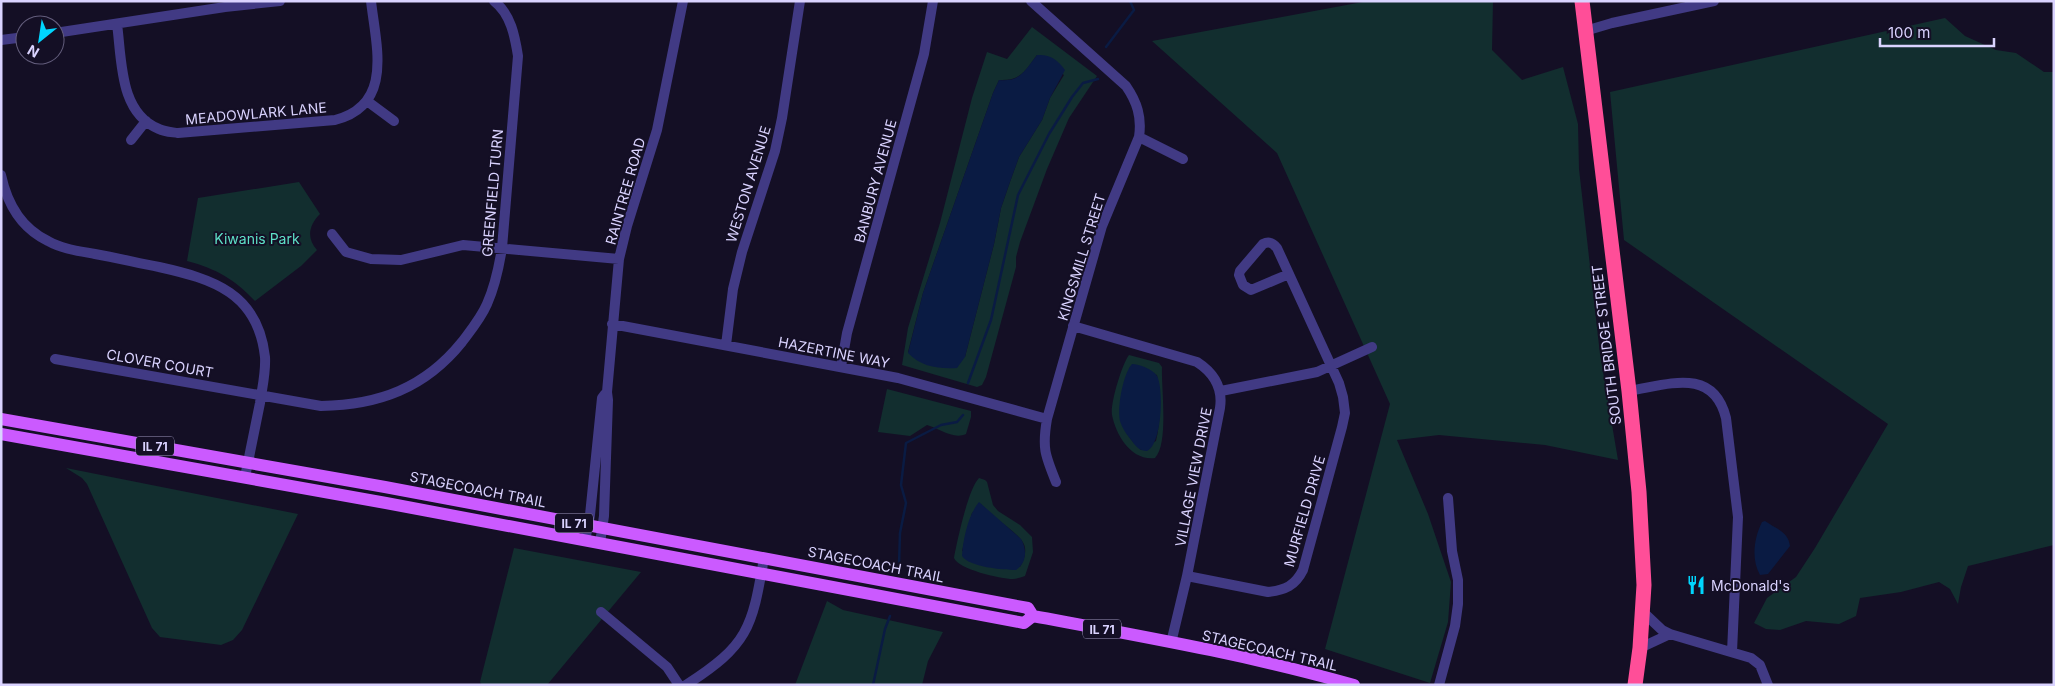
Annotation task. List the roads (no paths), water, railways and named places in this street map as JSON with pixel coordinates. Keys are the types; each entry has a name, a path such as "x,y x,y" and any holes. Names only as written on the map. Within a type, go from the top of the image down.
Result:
{"highway":[{"name":"SOUTH BRIDGE STREET","path":"1582,1 1629,391 1642,537 1643,612 1635,685"}],"main road":[{"name":"STAGECOACH TRAIL","path":"1,419 248,462 1028,608 1033,616 1258,661 1354,685"},
{"name":"STAGECOACH TRAIL","path":"1,434 245,477 1024,623 1033,616"}],"street":[{"path":"65,32 224,7 280,1"},
{"path":"371,1 378,69 375,85 367,101 394,120"},
{"name":"RAINTREE ROAD","path":"600,543 603,528 607,392 619,259 627,226 657,130 683,1"},
{"name":"WESTON AVENUE","path":"726,345 733,289 742,252 775,151 800,1"},
{"name":"BANBURY AVENUE","path":"840,367 847,333 924,54 933,1"},
{"name":"KINGSMILL STREET","path":"1031,1 1126,86 1134,98 1139,113 1140,137 1102,226 1047,419 1044,454 1056,482"},
{"path":"1585,31 1612,23 1714,1"},
{"name":"GREENFIELD TURN","path":"261,396 306,404 343,406 383,398 424,378 447,358 475,326 487,304 497,278 502,248 518,56 514,34 508,18 498,2"},
{"name":"MEADOWLARK LANE","path":"117,24 128,96 135,111 146,122 160,130 178,133 335,120 354,113 367,101"},
{"path":"1,40 15,38"},
{"path":"132,140 146,122"},
{"path":"1140,137 1182,159"},
{"path":"1,175 8,198 19,218 33,232 46,241 72,250 195,275 213,281 230,292 248,311 260,334 265,360 261,396 245,477"},
{"path":"332,234 346,252 371,259 401,260 463,245 619,259"},
{"name":"MURFIELD DRIVE","path":"1187,576 1268,592 1290,588 1304,570 1345,413 1343,397 1332,366 1277,248 1268,242 1263,244 1240,271 1239,275 1243,286 1251,290 1289,274"},
{"name":"HAZERTINE WAY","path":"612,324 919,383 1047,419"},
{"name":"VILLAGE VIEW DRIVE","path":"1073,326 1197,362 1211,374 1221,391 1220,408 1187,576 1171,643"},
{"path":"1221,391 1317,372 1372,347"},
{"name":"CLOVER COURT","path":"55,359 261,396"},
{"path":"1629,391 1682,382 1693,383 1707,387 1722,403 1726,418 1738,517 1732,652"},
{"name":"RAINTREE ROAD","path":"585,540 602,398 607,392"},
{"path":"1440,685 1455,626 1458,604 1458,580 1452,551 1448,498"},
{"path":"686,685 728,654 745,633 755,607 764,558"},
{"path":"601,612 667,667 679,685"},
{"path":"1643,612 1662,630 1670,634 1751,658 1760,665 1768,685"},
{"path":"1640,648 1670,634"}],"water":[{"path":"1037,55 1053,58 1065,70 1050,98 1042,120 1019,157 1011,179 1001,208 994,244 965,357 957,368 944,368 924,364 908,353 923,293 993,93 999,80 1018,77"},
{"path":"1132,364 1152,371 1157,376 1159,383 1161,404 1159,428 1152,446 1147,451 1135,445 1120,421 1119,408 1122,391 1126,375"},
{"path":"979,502 1021,539 1025,556 1022,564 1016,570 979,565 966,560 962,556 967,528 975,507"},
{"path":"1765,521 1787,537 1790,546 1768,574 1760,575 1755,562 1755,542 1759,528 1762,522"}],"waterway":[{"path":"1106,47 1134,10 1130,1"},
{"path":"968,383 991,320 1018,195 1049,134 1072,97 1083,83 1098,79"},
{"path":"899,565 900,533 906,503 901,485 906,443 941,425 957,422 963,415"},
{"path":"873,685 885,629 890,616"}],"place":[{"name":"McDonald's","path":"1696,585"}],"park label":[{"name":"Kiwanis Park","path":"257,238"}]}
